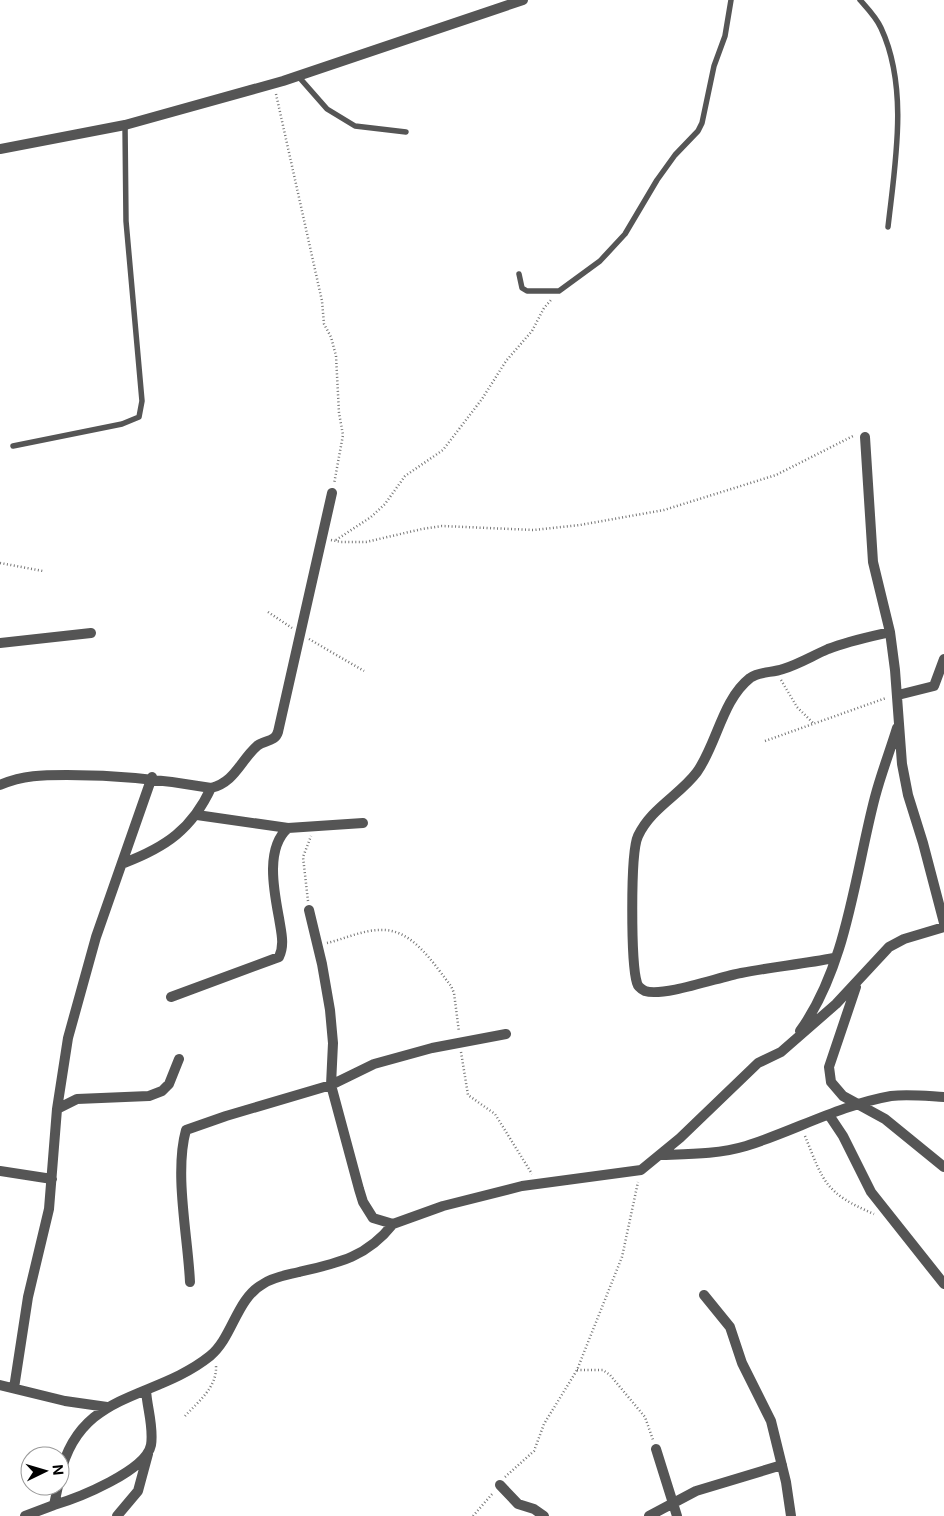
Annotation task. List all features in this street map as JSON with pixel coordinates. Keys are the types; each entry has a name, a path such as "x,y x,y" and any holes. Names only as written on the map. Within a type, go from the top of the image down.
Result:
{"street":[{"path":"0,148 125,124 274,83 523,0"},
{"path":"865,437 872,562 890,632 908,795 944,923"},
{"path":"0,784 35,775 99,774 152,777 211,788 226,782 255,748 277,736 332,493"},
{"path":"834,958 743,973 686,987 655,991 641,989 637,980 634,963 633,882 637,838 665,801 698,771 727,710 747,681 758,673 773,672 800,663 856,639 890,632"},
{"path":"0,643 91,633"},
{"path":"898,695 934,686 944,659"},
{"path":"792,1043 821,999 862,861 875,795 899,722"},
{"path":"14,1388 28,1297 49,1209 56,1109 68,1038 96,937 124,863 152,777"},
{"path":"124,863 161,847 197,815 211,788"},
{"path":"197,815 288,828 363,824"},
{"path":"171,997 279,957 282,937 274,865 275,850 281,834 288,828"},
{"path":"309,910 318,945 330,1010 333,1043 331,1085 363,1202 373,1218 393,1224"},
{"path":"70,1452 76,1437 96,1414 190,1368 214,1352 247,1299 260,1285 352,1258 373,1246 393,1224 444,1206 544,1182 641,1170 662,1155 758,1063 781,1052 836,1004 894,944 944,927"},
{"path":"858,982 828,1073 831,1082 839,1092 885,1119 944,1167"},
{"path":"190,1282 181,1171 183,1141 186,1130 226,1116 331,1085 374,1064 432,1048 506,1034"},
{"path":"56,1109 77,1099 149,1096 162,1091 169,1084 179,1059"},
{"path":"662,1155 729,1149 859,1105 901,1095 944,1097"},
{"path":"829,1115 843,1136 864,1182 892,1221 944,1284"},
{"path":"0,1171 52,1179"},
{"path":"704,1294 730,1327 742,1363 771,1421 782,1465 791,1516"},
{"path":"0,1385 65,1400 107,1407"},
{"path":"117,1516 138,1491 149,1452 151,1438 146,1390"},
{"path":"656,1449 677,1516"},
{"path":"25,1516 84,1495 127,1471 139,1463 149,1452"},
{"path":"649,1516 672,1502 712,1484 782,1465"},
{"path":"500,1485 518,1504 534,1509 544,1516"},
{"path":"54,1505 56,1496"}],"lane":[{"path":"520,274 522,288 527,291 559,291 592,269 626,234 662,174 700,127 712,72 729,18 731,0"},
{"path":"860,0 880,27 890,55 894,81 898,124 888,227"},
{"path":"298,76 327,108 355,126 406,132"},
{"path":"12,446 122,424 140,417 142,401 126,221 125,124"}],"path":[{"path":"274,83 322,301 324,326 336,356 339,413 343,437 332,493"},
{"path":"335,541 371,517 385,504 406,476 443,450 482,399 506,361 532,331 544,308 559,291"},
{"path":"323,537 335,541 366,542 442,526 502,530 580,525 664,510 776,474 856,435 865,437"},
{"path":"0,563 43,571"},
{"path":"268,612 364,671"},
{"path":"773,672 787,688 797,708 814,724"},
{"path":"765,741 898,695"},
{"path":"309,910 303,857 314,828"},
{"path":"318,945 379,930 401,932 409,937 451,986 454,993 468,1095 495,1114 524,1164 536,1178 544,1182"},
{"path":"800,1126 822,1177 833,1192 857,1207 892,1221"},
{"path":"473,1516 512,1469 534,1451 544,1424 577,1370 620,1262 641,1170"},
{"path":"186,1416 211,1387 216,1372 214,1352"},
{"path":"577,1370 603,1370 610,1375 645,1417 656,1449"}]}
